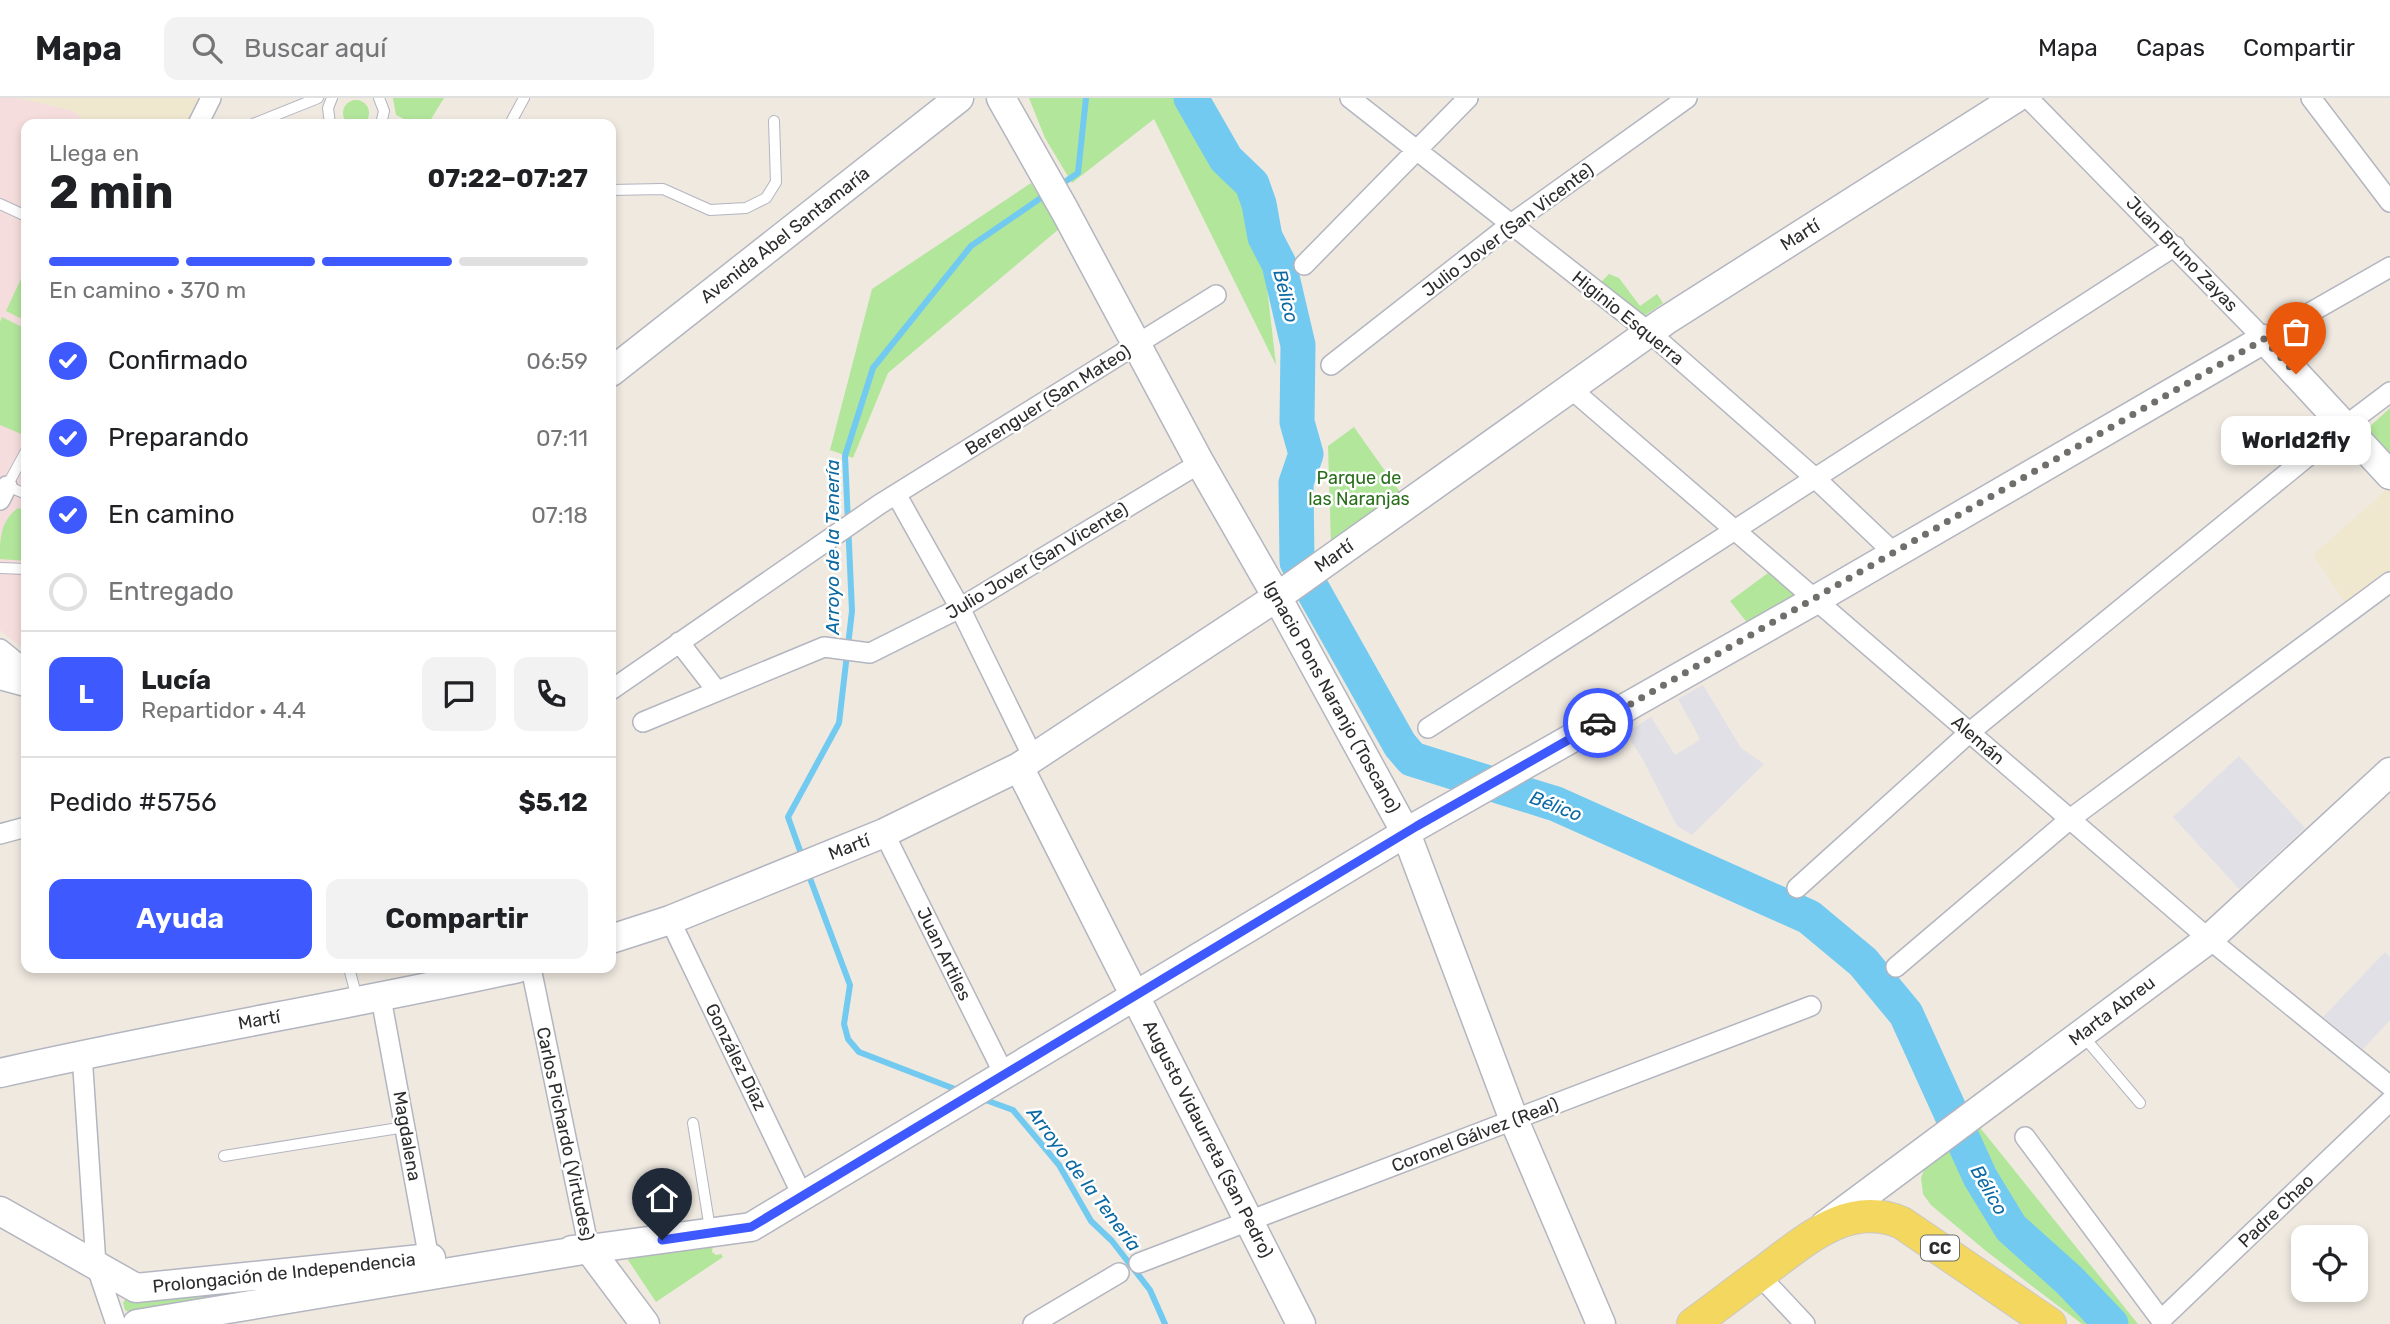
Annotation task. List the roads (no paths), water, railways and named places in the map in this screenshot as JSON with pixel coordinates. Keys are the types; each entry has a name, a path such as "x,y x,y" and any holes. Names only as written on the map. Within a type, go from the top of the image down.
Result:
{"main road":[{"name":"CC","path":"1693,1324 1819,1230 1852,1217 1874,1215 1889,1217 1902,1223 2050,1324"}],"street":[{"name":"Avenida Abel Santamaría","path":"616,368 959,98"},
{"name":"Ignacio Pons Naranjo (Toscano)","path":"1001,98 1200,463 1283,593 1412,829 1514,1120 1601,1324"},
{"name":"Higinio Esquerra","path":"1350,98 1648,332 1815,478 1894,553"},
{"path":"1304,265 1468,98"},
{"name":"Julio Jover (San Vicente)","path":"1331,365 1511,224 1688,98"},
{"name":"Martí","path":"616,937 670,919 884,833 1026,762 1283,593 1648,332 2015,98"},
{"name":"Juan Bruno Zayas","path":"2028,98 2175,246 2390,475"},
{"path":"2311,98 2390,202"},
{"path":"1428,728 2175,246"},
{"path":"802,1195 1412,829 1815,600 2390,267"},
{"name":"Berenguer (San Mateo)","path":"679,642 888,499 1216,296"},
{"name":"Alemán","path":"1570,388 2209,939 2390,1086"},
{"path":"1797,888 1969,732 2390,392"},
{"name":"Julio Jover (San Vicente)","path":"717,691 824,647 870,653 960,608 1200,463"},
{"name":"Augusto Vidaurreta (San Pedro)","path":"888,499 960,608 1026,762 1135,995 1301,1324"},
{"path":"1896,967 2070,819 2390,582"},
{"path":"616,686 679,642 717,691 643,722"},
{"path":"0,649 21,666"},
{"path":"0,675 21,681"},
{"name":"Marta Abreu","path":"1819,1230 2209,939 2387,779"},
{"path":"0,834 21,828"},
{"name":"Juan Artiles","path":"884,833 996,1079"},
{"name":"González Díaz","path":"670,919 802,1195"},
{"name":"Martí","path":"0,1073 82,1054 369,1000 495,973"},
{"name":"Carlos Pichardo (Virtudes)","path":"532,973 589,1249 645,1324"},
{"name":"Magdalena","path":"369,1000 405,1127 430,1266"},
{"name":"Coronel Gálvez (Real)","path":"1139,1263 1811,1006"},
{"path":"82,1054 96,1265 116,1324"},
{"name":"Padre Chao","path":"2025,1137 2161,1320 2390,1101"},
{"name":"Prolongación de Independencia","path":"0,1211 136,1288 430,1266 711,1233 751,1227 802,1195"},
{"name":"Prolongación de Independencia","path":"137,1324 228,1317 430,1266"},
{"path":"1033,1324 1119,1273"},
{"path":"1759,1275 1805,1324"}],"lane":[{"path":"266,119 318,98"},
{"path":"329,119 328,108 332,98"},
{"path":"379,98 384,111 382,119"},
{"path":"514,119 524,98"},
{"path":"616,190 663,190 710,211 746,208 766,198 776,182 774,121"},
{"path":"0,204 21,214"},
{"path":"4,493 21,461"},
{"path":"0,568 21,569"},
{"path":"352,973 369,1000"},
{"path":"2081,1034 2140,1102"},
{"path":"693,1123 711,1233"},
{"path":"224,1156 405,1127"}],"waterway":[{"name":"Arroyo de la Tenería","path":"1060,185 1078,173 1086,98"},
{"name":"Bélico","path":"1191,98 1226,159 1252,184 1265,237 1279,264 1298,345 1297,422 1306,454 1296,483 1297,562 1400,745 1412,759 1556,804 1809,917 1863,962 1906,1014 1980,1177 2011,1228 2069,1280 2111,1324"},
{"name":"Arroyo de la Tenería","path":"803,859 788,817 839,723 852,611 845,456 873,368 971,246 1048,193"},
{"name":"Arroyo de la Tenería","path":"808,873 850,985 844,1024 848,1039 859,1052 960,1091"},
{"name":"Arroyo de la Tenería","path":"980,1098 1013,1110 1059,1165 1091,1221 1112,1241 1150,1290 1165,1324"}],"place":[{"name":"World2fly","path":"2296,374"}],"park label":[{"name":"Parque de las Naranjas","path":"1359,488"}]}
